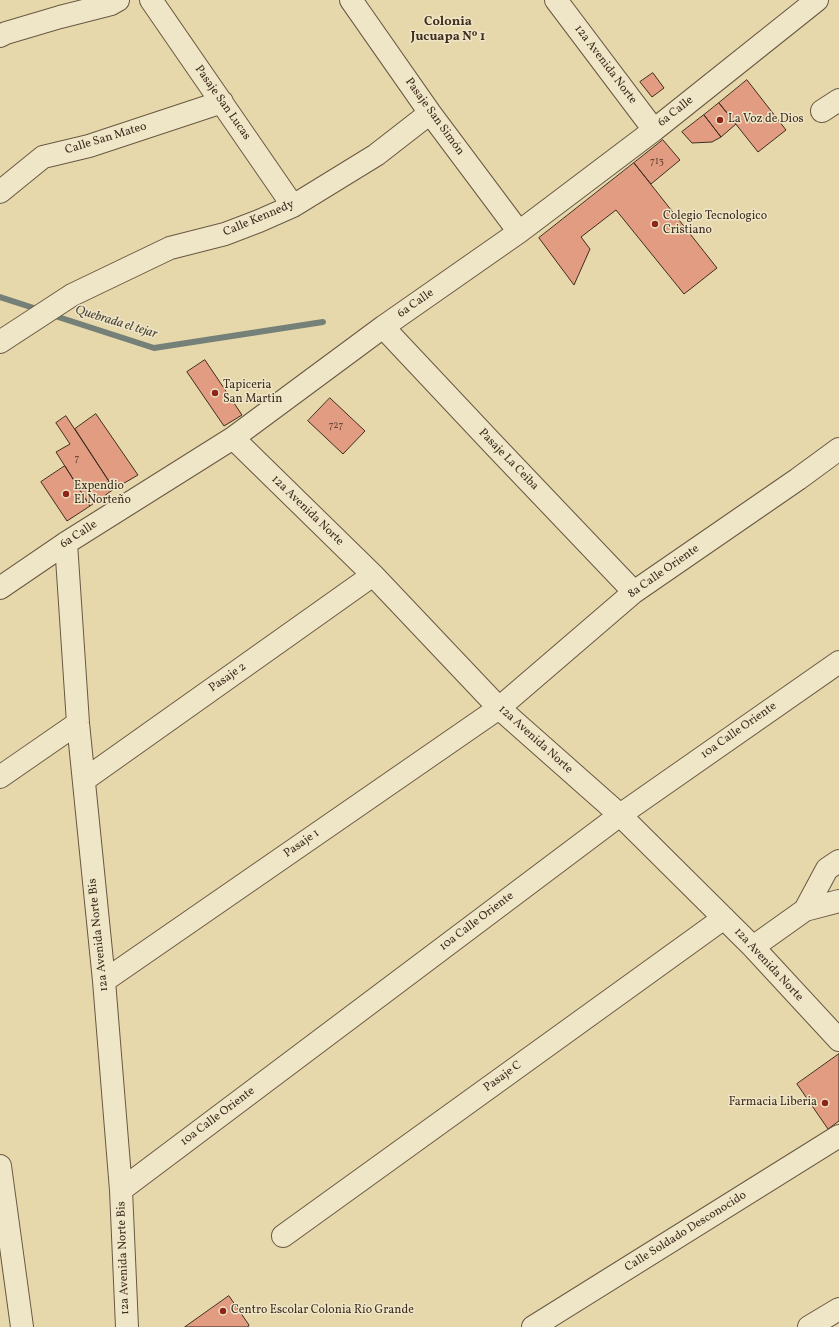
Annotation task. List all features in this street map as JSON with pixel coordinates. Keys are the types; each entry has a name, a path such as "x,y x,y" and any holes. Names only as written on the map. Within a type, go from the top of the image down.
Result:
{"street":[{"path":"0,36 60,17 111,4 118,0"},
{"name":"Pasaje San Lucas","path":"151,0 293,206"},
{"name":"Pasaje San Simón","path":"351,0 430,113 519,232"},
{"name":"12a Avenida Norte","path":"556,0 654,130"},
{"name":"6a Calle","path":"0,588 66,543 233,438 383,327 519,232 654,130 817,0"},
{"name":"Calle San Mateo","path":"0,192 43,157 89,146 222,102"},
{"name":"Calle Kennedy","path":"8,337 72,295 170,248 225,234 293,206 376,155 430,113"},
{"name":"Pasaje La Ceiba","path":"383,327 634,592"},
{"name":"12a Avenida Norte","path":"233,438 373,576 499,708 620,815 724,918 753,947 839,1040"},
{"name":"8a Calle Oriente","path":"499,708 634,592 839,449"},
{"name":"12a Avenida Norte Bis","path":"66,543 78,723 104,981 121,1190 127,1327"},
{"name":"Pasaje 2","path":"84,780 373,576"},
{"name":"10a Calle Oriente","path":"121,1190 620,815 839,662"},
{"name":"Pasaje 1","path":"104,981 499,708"},
{"path":"0,777 78,723"},
{"path":"805,910 827,869 839,861"},
{"path":"753,947 805,910 839,901"},
{"name":"Pasaje C","path":"283,1236 724,918"},
{"name":"Calle Soldado Desconocido","path":"533,1327 839,1136"},
{"path":"0,1166 22,1327"},
{"path":"809,1327 839,1309"}],"building":[{"path":"653,73 664,88 652,97 640,82"},
{"path":"747,80 786,130 758,152 719,103"},
{"name":"La Voz de Dios","path":"719,103 736,124 721,137 704,115"},
{"path":"704,115 721,137 712,142 692,143 682,132"},
{"path":"663,140 680,160 651,184 634,163"},
{"name":"Colegio Tecnologico Cristiano","path":"634,163 717,268 684,294 616,210 581,237 590,249 574,285 539,238"},
{"name":"Tapiceria San Martin","path":"205,360 242,415 224,426 187,372"},
{"path":"330,398 365,431 343,454 308,421"},
{"path":"96,414 138,475 114,489 75,429"},
{"path":"66,416 114,489 90,506 56,452 70,444 56,423"},
{"name":"Expendio El Norteño","path":"65,466 90,506 67,521 41,482"},
{"name":"Farmacia Liberia","path":"839,1054 839,1121 828,1129 797,1084"},
{"name":"Centro Escolar Colonia Río Grande","path":"229,1296 249,1325 248,1327 185,1327"}],"waterway":[{"name":"Quebrada el tejar","path":"0,297 40,310"},
{"name":"Quebrada el tejar","path":"52,315 154,348 323,322"}],"place":[{"name":"La Voz de Dios","path":"720,120"},
{"name":"Colegio Tecnologico Cristiano","path":"655,224"},
{"name":"Tapiceria San Martin","path":"215,393"},
{"name":"Expendio El Norteño","path":"66,494"},
{"name":"Farmacia Liberia","path":"825,1103"},
{"name":"Centro Escolar Colonia Río Grande","path":"223,1311"}],"district":[{"name":"Colonia Jucuapa Nº 1","path":"448,30"}]}
